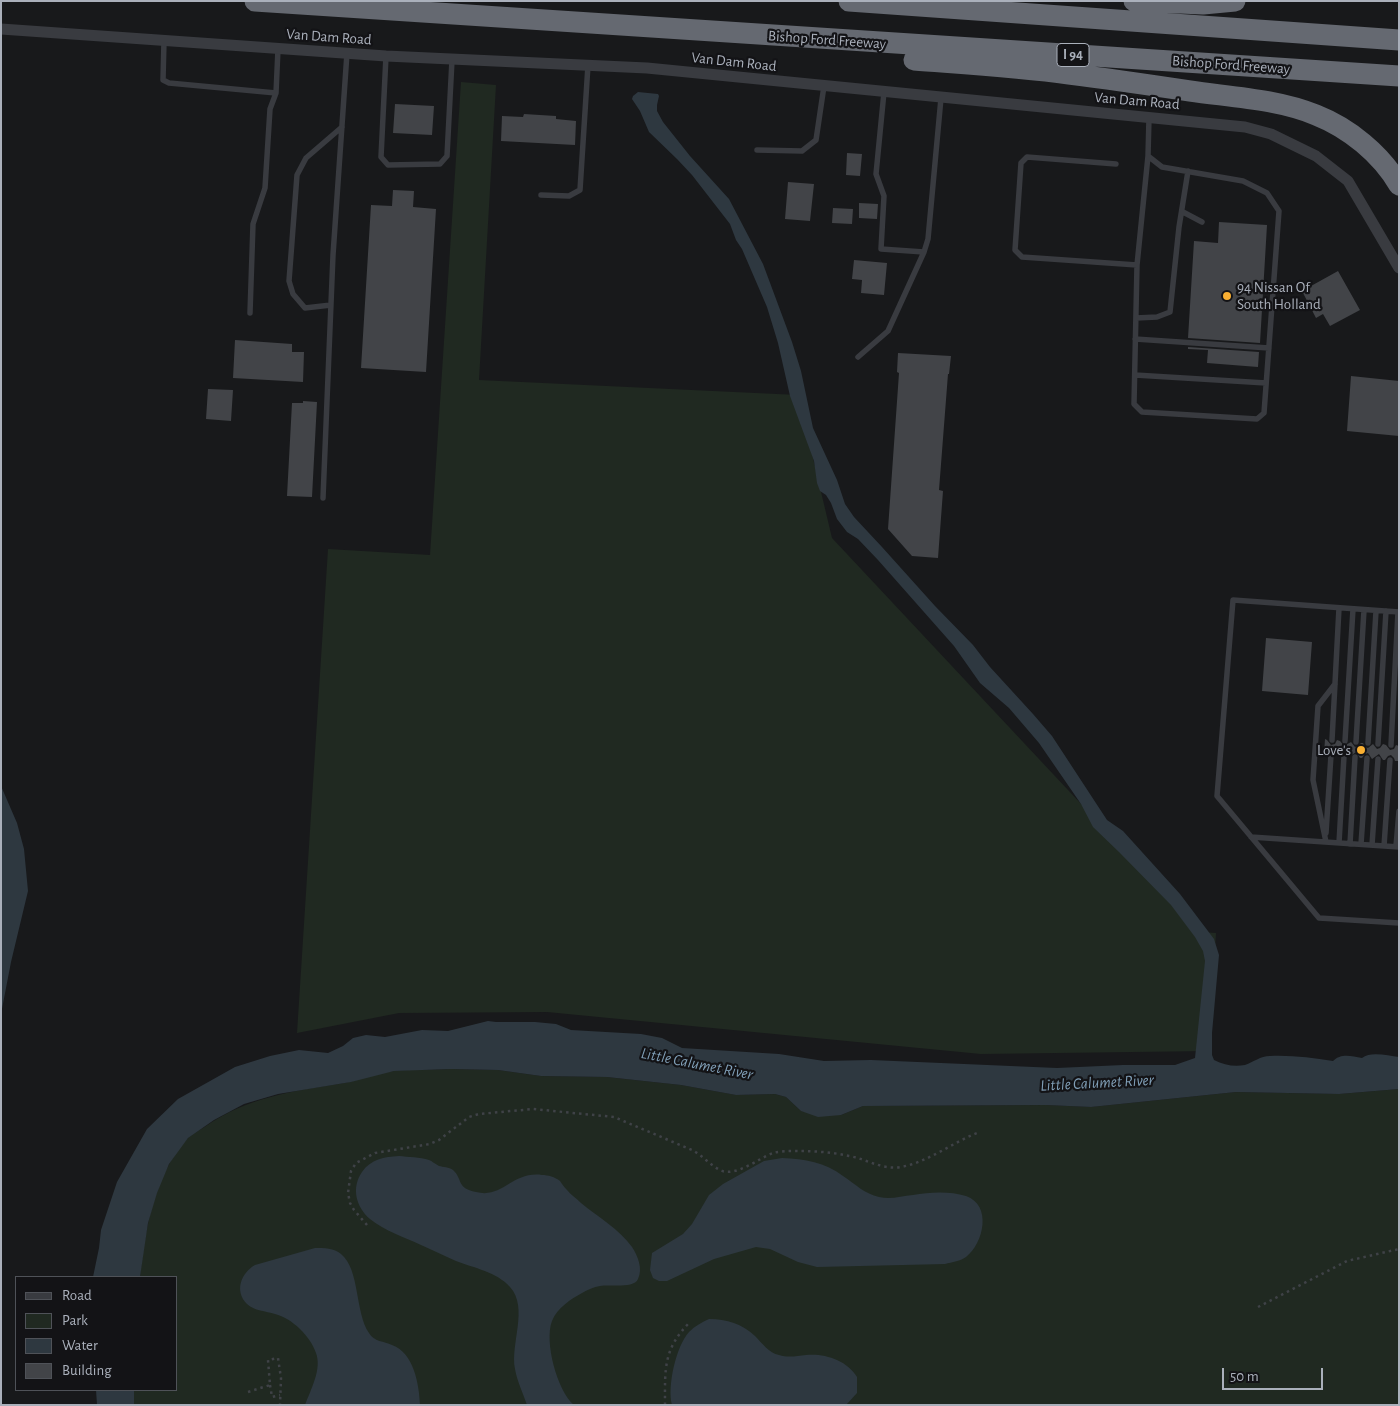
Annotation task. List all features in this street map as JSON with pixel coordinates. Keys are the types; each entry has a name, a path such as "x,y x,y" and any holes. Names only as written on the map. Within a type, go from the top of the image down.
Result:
{"highway":[{"name":"Bishop Ford Freeway","path":"255,1 1399,76"},
{"path":"849,1 1399,40"},
{"path":"1134,1 1203,4 1235,1"},
{"path":"746,34 847,55 1069,74 1259,101 1293,108 1316,115 1341,127 1380,160 1399,185"}],"street":[{"name":"Van Dam Road","path":"1,29 347,54 647,68 1244,127 1271,134 1316,156 1348,181 1399,268"}],"lane":[{"path":"164,41 163,80 169,83 276,93"},
{"path":"250,313 253,224 265,188 270,109 276,93 278,49"},
{"path":"323,498 331,305 347,54"},
{"path":"386,56 381,157 388,165 440,164 447,156 452,60"},
{"path":"541,195 569,196 580,190 588,65"},
{"path":"757,150 802,151 816,140 824,86"},
{"path":"884,92 876,174 884,196 881,249 924,252"},
{"path":"858,357 888,331 924,252 928,239 941,98"},
{"path":"1148,156 1162,167 1243,181 1267,193 1279,211 1264,413 1258,420 1142,412 1134,404 1138,265 1148,156 1149,118"},
{"path":"331,305 304,308 293,294 289,281 297,175 306,158 342,127"},
{"path":"1116,164 1027,157 1021,163 1015,250 1022,257 1138,265"},
{"path":"1136,318 1157,317 1170,312 1179,227 1183,212 1188,171"},
{"path":"1183,212 1202,222"},
{"path":"1136,339 1269,348"},
{"path":"1134,375 1266,383"},
{"path":"1391,745 1398,612 1233,600 1217,796 1319,918 1399,923"},
{"path":"1332,740 1339,608"},
{"path":"1345,741 1353,609"},
{"path":"1356,742 1364,610"},
{"path":"1368,743 1376,610"},
{"path":"1378,744 1386,611"},
{"path":"1326,842 1313,780 1318,706 1335,684"},
{"path":"1326,842 1331,755"},
{"path":"1338,843 1344,756"},
{"path":"1350,844 1355,757"},
{"path":"1361,844 1366,758"},
{"path":"1372,845 1378,759"},
{"path":"1384,846 1390,760"},
{"path":"1251,837 1398,846 1399,811"}],"path":[{"path":"367,1225 354,1210 348,1194 352,1171 356,1163 382,1151 430,1144 439,1140 469,1117 479,1114 533,1109 614,1117 692,1150 702,1155 719,1170 726,1172 745,1167 773,1153 784,1151 839,1154 852,1156 881,1166 899,1167 926,1158 977,1133"},
{"path":"1258,1307 1347,1261 1399,1249"},
{"path":"665,1405 668,1357 673,1343 690,1322"},
{"path":"280,1395 272,1397 268,1360 278,1358 281,1378 280,1405"},
{"path":"248,1392 270,1384"}],"green space":[{"path":"461,82 496,85 479,380 798,395 832,538 1201,932 1216,933 1209,1051 981,1054 547,1012 399,1013 297,1033 328,549 430,555"},
{"path":"408,1070 498,1070 541,1076 607,1077 681,1085 736,1095 775,1094 786,1097 801,1111 841,1115 863,1106 1046,1105 1091,1107 1236,1092 1339,1094 1399,1089 1399,1405 134,1405 134,1391 178,1391 178,1276 140,1276 148,1222 159,1186 166,1169 187,1139 222,1116 253,1102 287,1093 346,1083 387,1072"}],"water":[{"name":"Little Calumet River","path":"638,92 658,94 657,111 663,122 690,156 729,199 763,264 801,371 813,428 837,480 845,504 854,517 973,645 990,667 1052,736 1107,820 1123,831 1180,894 1214,939 1219,955 1212,1033 1212,1055 1214,1060 1237,1066 1245,1065 1266,1056 1294,1056 1333,1061 1339,1057 1362,1058 1375,1054 1399,1057 1399,1089 1339,1094 1236,1092 1091,1107 1046,1105 863,1106 841,1115 818,1117 801,1111 786,1097 775,1094 736,1095 681,1085 607,1077 541,1076 498,1070 394,1071 351,1082 278,1094 244,1104 214,1120 188,1138 169,1164 157,1193 148,1223 140,1276 93,1276 101,1230 117,1182 147,1129 178,1099 235,1067 270,1056 299,1050 328,1053 343,1046 353,1038 366,1035 385,1037 422,1030 448,1031 488,1021 535,1022 556,1024 571,1030 641,1034 662,1038 682,1048 779,1054 824,1061 871,1060 1057,1068 1175,1065 1195,1058 1205,961 1203,951 1195,937 1171,905 1093,827 1081,804 1039,743 1009,708 980,683 954,646 878,560 858,539 847,532 837,519 831,503 826,495 820,491 817,483 814,461 790,396 778,343 767,307 730,224 692,175 649,132 640,111 632,99"},
{"path":"1,786 17,823 24,849 28,891 1,1014"},
{"path":"399,1156 430,1160 439,1166 451,1169 456,1173 465,1188 476,1192 493,1192 515,1180 532,1175 554,1177 581,1203 615,1229 632,1247 640,1267 636,1282 627,1285 600,1286 588,1290 565,1304 552,1321 550,1330 551,1353 557,1378 562,1389 574,1405 527,1405 515,1369 514,1359 519,1316 518,1305 510,1287 505,1282 492,1274 456,1261 388,1230 370,1219 361,1209 356,1191 362,1172 369,1164 378,1160"},
{"path":"782,1158 807,1160 822,1164 836,1171 865,1191 883,1198 940,1192 966,1196 980,1207 983,1225 981,1234 972,1251 966,1257 945,1264 817,1267 798,1262 770,1249 756,1247 714,1259 667,1281 659,1281 653,1278 650,1270 652,1253 683,1234 692,1224 709,1195 723,1184 764,1161"},
{"path":"315,1248 335,1251 341,1254 347,1261 355,1280 361,1314 369,1333 379,1341 392,1345 406,1355 417,1379 420,1405 305,1405 313,1386 318,1366 314,1347 300,1329 288,1320 247,1304 243,1299 240,1288 243,1277 255,1265"},
{"path":"709,1319 728,1321 739,1325 775,1354 789,1357 820,1355 841,1362 853,1371 857,1377 857,1393 846,1405 672,1405 672,1378 680,1347 689,1332"},
{"path":"96,1391 134,1391 134,1405 97,1405"}],"building":[{"path":"395,104 434,106 432,135 393,133"},
{"path":"524,114 556,116 556,119 576,121 575,145 501,141 502,116 523,117"},
{"path":"847,153 862,154 860,176 846,175"},
{"path":"788,182 814,184 810,221 785,219"},
{"path":"393,190 414,191 413,207 436,209 426,372 361,368 371,205 392,206"},
{"path":"859,203 878,204 877,219 859,218"},
{"path":"833,208 853,209 852,224 832,223"},
{"name":"94 Nissan Of South Holland","path":"1219,222 1267,225 1260,343 1188,338 1194,241 1218,243"},
{"path":"854,260 887,263 884,295 861,293 862,280 852,279"},
{"path":"1338,271 1360,310 1330,326 1323,314 1316,318 1302,291"},
{"path":"235,340 292,344 292,352 304,352 303,382 233,378"},
{"path":"1188,347 1259,352 1258,367 1207,363 1208,350 1188,349"},
{"path":"898,353 951,356 939,490 943,491 938,558 912,556 888,529 899,373 897,372"},
{"path":"1351,376 1399,381 1399,436 1347,431"},
{"path":"208,389 233,390 231,421 206,419"},
{"path":"303,401 317,402 312,497 287,496 292,403 303,403"},
{"path":"1266,638 1312,642 1308,695 1262,691"},
{"name":"Love's","path":"1325,739 1331,745 1335,744 1337,740 1344,746 1351,742 1355,747 1363,743 1368,748 1373,744 1377,749 1383,744 1390,750 1394,749 1396,745 1399,746 1399,761 1395,761 1391,755 1383,760 1379,754 1372,759 1368,753 1360,758 1356,752 1349,757 1345,751 1341,752 1339,756 1332,750 1326,755 1324,754"}],"place":[{"name":"94 Nissan Of South Holland","path":"1227,296"},
{"name":"Love's","path":"1361,750"}]}
